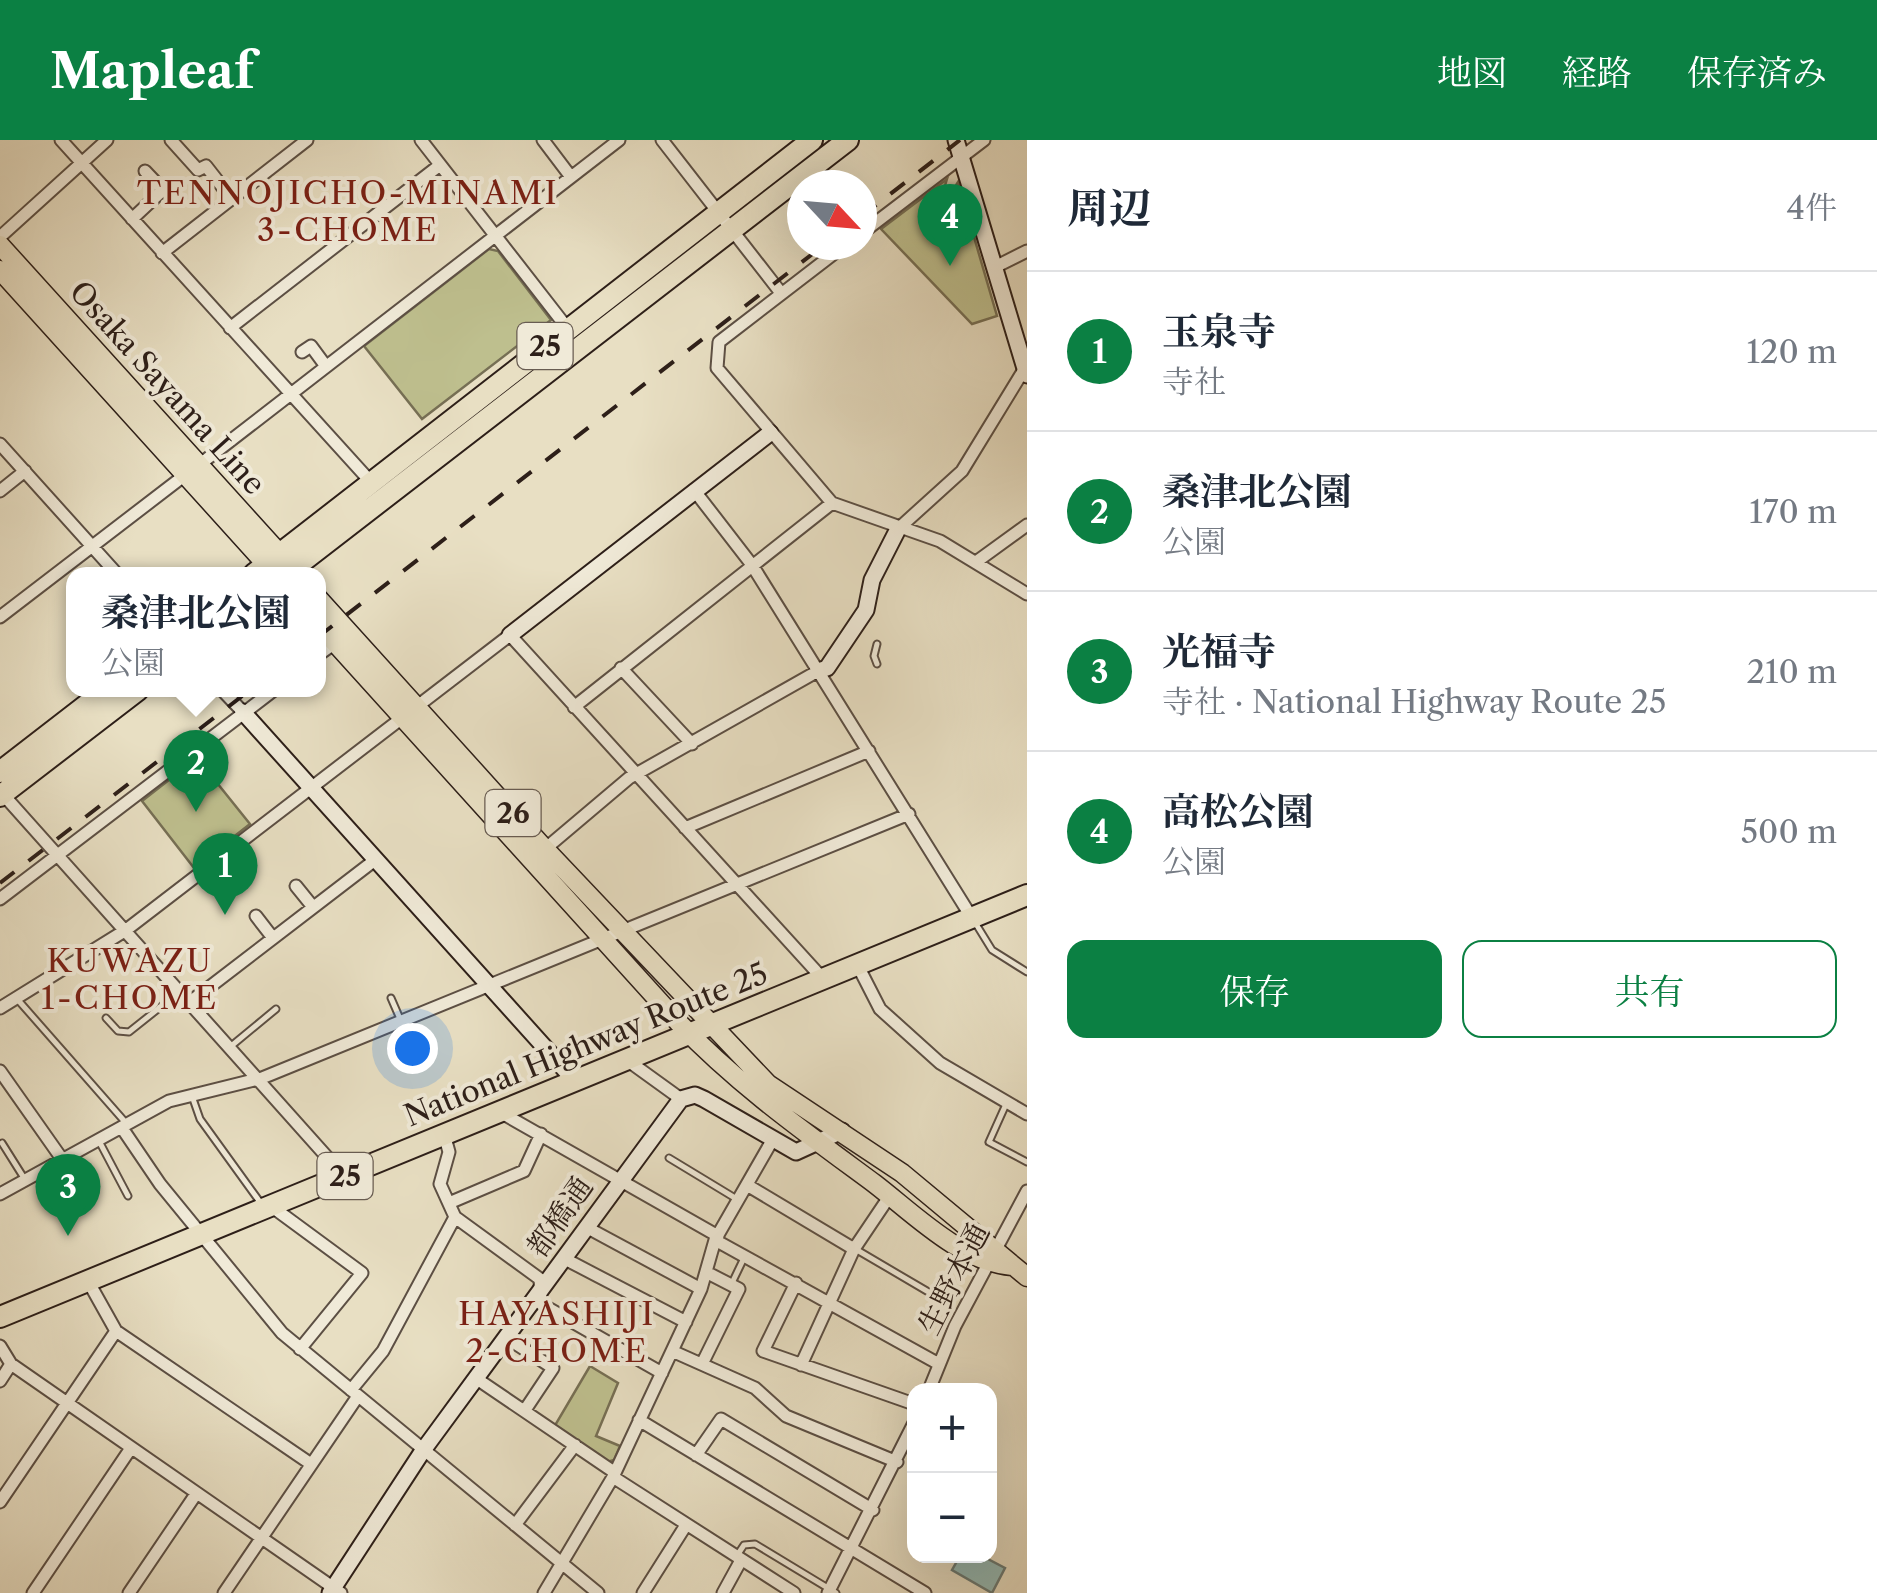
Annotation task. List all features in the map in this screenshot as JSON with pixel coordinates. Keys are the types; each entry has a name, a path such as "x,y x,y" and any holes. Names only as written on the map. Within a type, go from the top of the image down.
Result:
{"highway":[{"name":"25","path":"281,567 370,482 812,140"},
{"name":"25","path":"282,567 848,140"},
{"path":"0,772 97,697"},
{"path":"1,794 129,697"},
{"name":"National Highway Route 25","path":"0,1317 1027,895"}],"main road":[{"name":"Osaka Sayama Line","path":"0,246 277,567"},
{"name":"Osaka Sayama Line","path":"0,270 192,470"},
{"name":"26","path":"326,608 409,713 613,936 710,1026"},
{"name":"26","path":"326,632 545,849 690,1034"},
{"path":"710,1026 768,1084 902,1173 993,1258"},
{"path":"690,1034 741,1083 889,1197 1020,1271"}],"street":[{"path":"61,140 370,482"},
{"path":"0,237 107,140"},
{"path":"172,140 198,170 206,166 232,198"},
{"path":"162,252 306,140"},
{"path":"420,140 568,329"},
{"path":"543,140 571,177"},
{"path":"0,617 619,140"},
{"path":"662,140 781,294"},
{"path":"877,220 959,148 984,140"},
{"path":"545,849 638,775 826,668 866,610 872,580 898,528 962,472 1025,362 959,148"},
{"path":"230,328 440,165"},
{"path":"132,219 163,190 145,171"},
{"path":"995,266 1027,251"},
{"path":"825,260 719,342 715,350 717,368 832,503 940,541 1027,594"},
{"path":"302,352 311,346 324,365"},
{"path":"0,1008 126,930 770,434"},
{"path":"0,444 111,567"},
{"path":"0,491 25,472"},
{"path":"694,490 752,565 972,918"},
{"path":"574,707 832,503"},
{"path":"976,562 1027,524"},
{"path":"510,635 824,980"},
{"path":"326,649 335,642"},
{"path":"620,668 692,744"},
{"path":"229,697 574,1081"},
{"path":"0,899 264,697"},
{"path":"686,828 869,751"},
{"path":"1,794 344,1176"},
{"path":"0,1194 169,1100 258,1078 909,814"},
{"path":"190,1002 375,860"},
{"path":"296,886 313,907"},
{"path":"256,916 273,938"},
{"path":"858,966 880,1008 940,1063 1027,1114"},
{"path":"627,1060 681,1100 695,1095 704,1099 796,1152 842,1131"},
{"path":"0,1070 4,1085 62,1159"},
{"name":"都橋通","path":"335,1591 424,1450 681,1100"},
{"path":"500,1112 939,1364"},
{"path":"124,1127 160,1184 282,1333 598,1593"},
{"path":"444,1134 450,1152 440,1184 455,1217 528,1269 544,1287 541,1304 662,1373"},
{"path":"449,1202 524,1170 541,1134"},
{"path":"544,1593 614,1475 701,1289 716,1238 773,1140"},
{"path":"746,1186 854,1249"},
{"name":"生野本通","path":"931,1383 1027,1191"},
{"path":"801,1365 854,1249 889,1197"},
{"path":"268,1207 362,1273 300,1349"},
{"path":"224,1593 383,1351 455,1217"},
{"path":"586,1227 701,1289"},
{"path":"565,1259 686,1322"},
{"path":"702,1364 739,1289 706,1272"},
{"path":"88,1281 116,1331 311,1464"},
{"path":"796,1283 763,1351 907,1402"},
{"path":"0,1502 116,1331"},
{"path":"507,1338 552,1368 525,1410"},
{"path":"0,1346 11,1364 335,1591"},
{"path":"672,1351 755,1388 786,1416 897,1462"},
{"path":"0,1381 11,1364"},
{"path":"477,1379 686,1525 794,1593"},
{"path":"696,1455 721,1419 873,1510"},
{"path":"639,1420 925,1593"},
{"path":"831,1592 907,1439"},
{"path":"515,1525 575,1445"},
{"path":"33,1593 132,1448"},
{"path":"130,1593 196,1494"},
{"path":"643,1593 686,1525"},
{"path":"723,1593 738,1560"}],"lane":[{"path":"877,644 877,664"},
{"path":"972,918 992,950 1027,972"},
{"path":"106,1018 118,1032 129,1032 181,992"},
{"path":"16,998 124,1127"},
{"path":"391,998 400,1021"},
{"path":"230,1047 276,1009"},
{"path":"192,1096 200,1118 268,1207"},
{"path":"1007,1102 990,1142 1027,1162"},
{"path":"99,1140 128,1196"},
{"path":"2,1143 26,1180"},
{"path":"669,1158 738,1200"},
{"path":"854,1249 937,1298"},
{"path":"731,1285 745,1256"},
{"path":"738,1560 744,1545 755,1544 831,1592"}],"green space":[{"path":"947,179 943,192 950,195 958,182 997,316 972,324 881,229"},
{"path":"489,249 498,251 551,320 422,419 364,346"},
{"path":"197,758 250,824 194,868 142,801"},
{"path":"590,1366 618,1383 596,1436 620,1446 614,1460 607,1462 554,1427"}],"water":[{"path":"956,1563 995,1563 1005,1568 992,1593 952,1570"}],"railway":[{"path":"877,204 960,140"},
{"path":"326,631 805,260"},
{"path":"0,883 241,697"}],"place":[{"name":"高松公園","path":"950,266"},
{"name":"桑津北公園","path":"196,812"},
{"name":"玉泉寺","path":"225,915"},
{"name":"光福寺","path":"68,1236"}],"district":[{"name":"TENNOJICHO-MINAMI 3-CHOME","path":"348,212"},
{"name":"KUWAZU 1-CHOME","path":"130,980"},
{"name":"HAYASHIJI 2-CHOME","path":"557,1332"}]}
